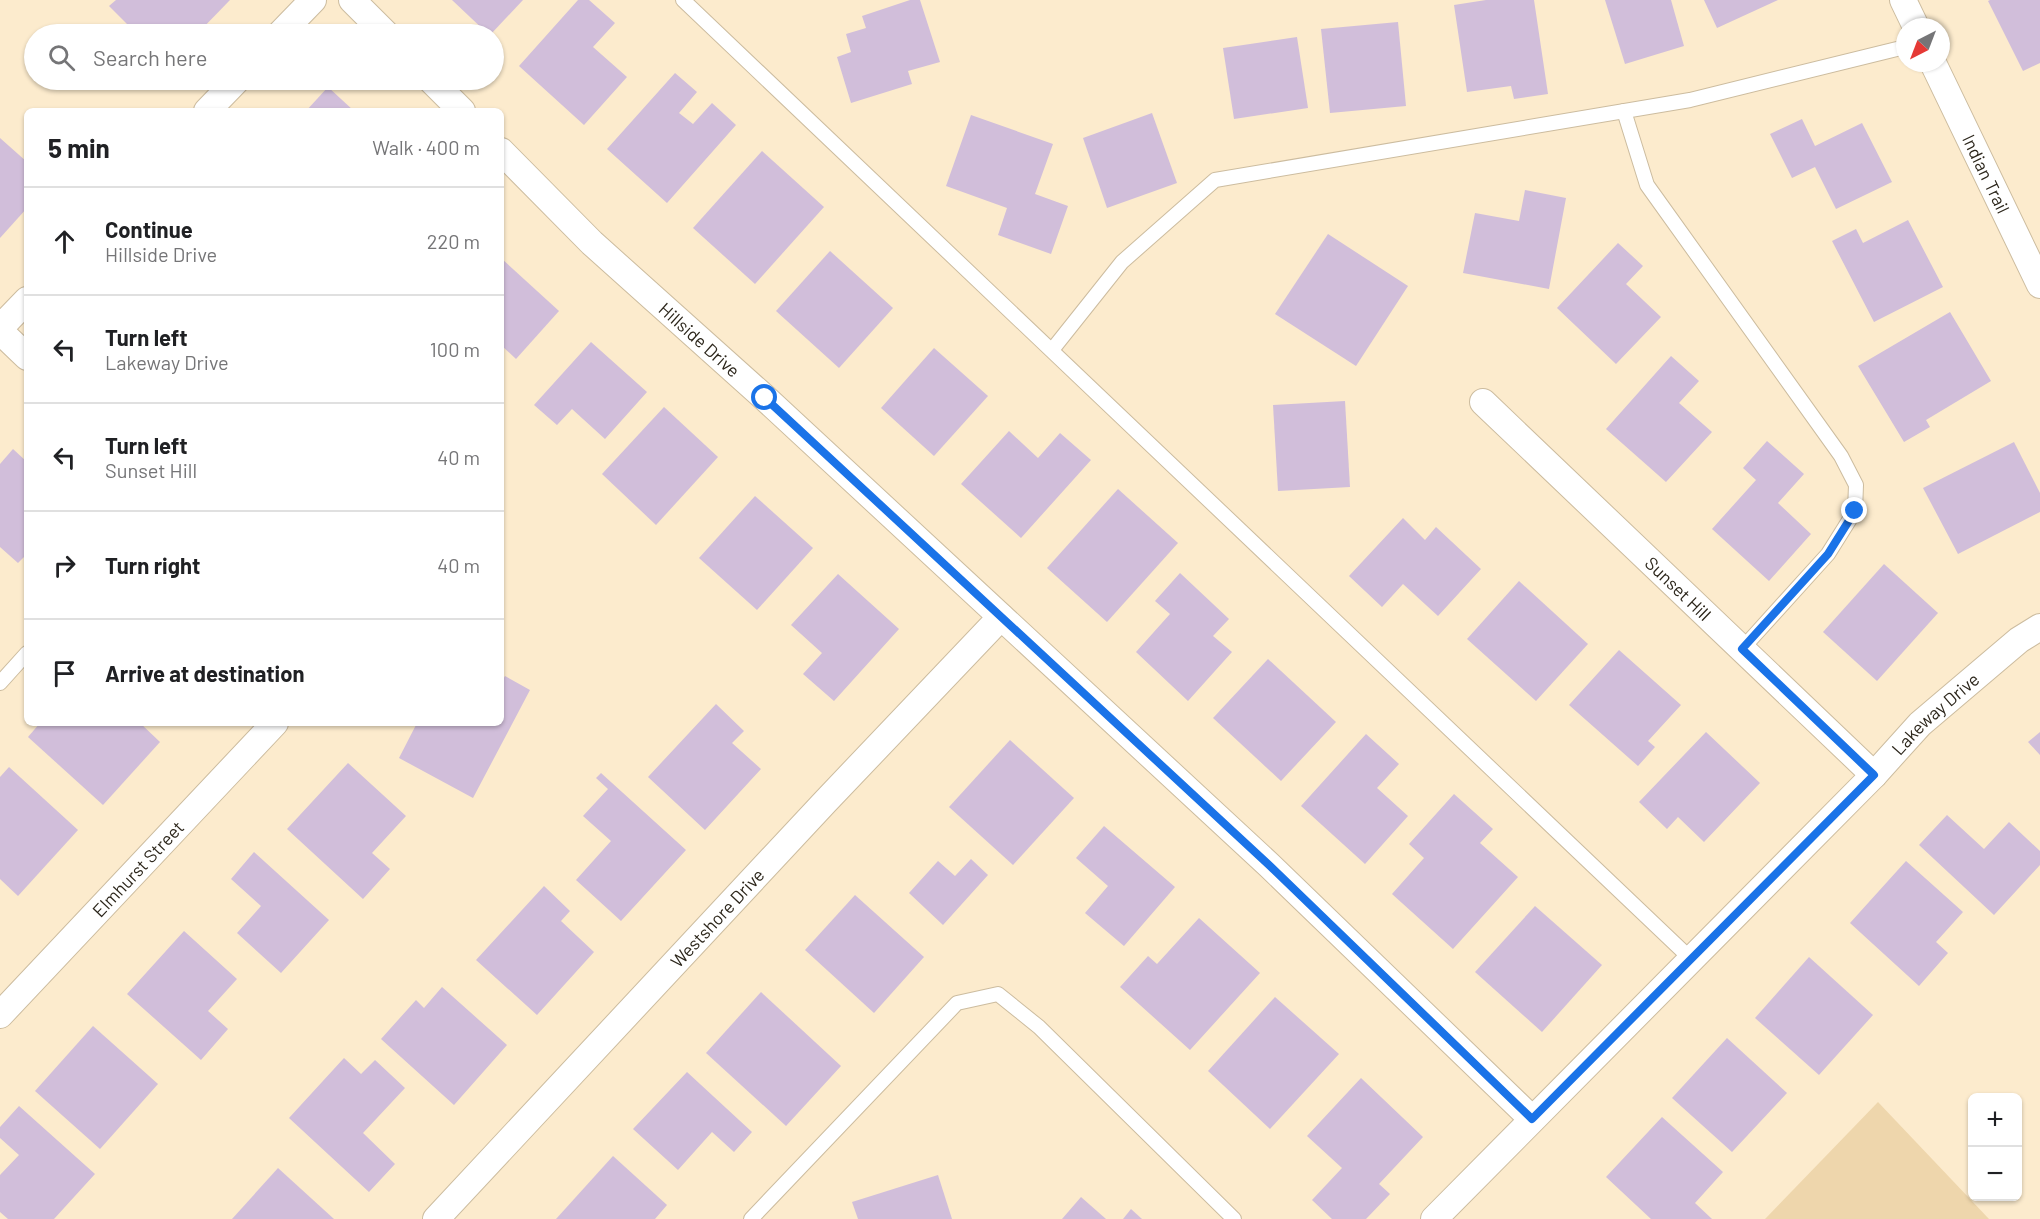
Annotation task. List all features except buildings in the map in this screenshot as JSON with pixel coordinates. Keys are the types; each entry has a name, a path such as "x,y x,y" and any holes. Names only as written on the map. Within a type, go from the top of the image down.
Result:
{"street":[{"path":"290,24 313,0"},
{"path":"352,0 376,24"},
{"path":"1903,0 1912,18"},
{"name":"Indian Trail","path":"1937,72 2040,285"},
{"path":"210,108 227,90"},
{"path":"441,90 459,108"},
{"name":"Hillside Drive","path":"504,154 592,243 765,398 1269,865 1532,1119"},
{"path":"24,303 0,330 24,354"},
{"name":"Sunset Hill","path":"1483,402 1874,775"},
{"name":"Westshore Drive","path":"436,1219 1001,617"},
{"name":"Lakeway Drive","path":"1434,1219 1874,775 1920,724 2019,640 2040,627"},
{"name":"Elmhurst Street","path":"0,1015 272,726"}],"lane":[{"path":"683,0 1690,959"},
{"path":"1052,350 1122,262 1215,180 1690,100 1896,48"},
{"path":"1624,111 1647,185 1840,456 1856,485 1855,511 1828,554 1742,649"},
{"path":"0,683 24,656"},
{"path":"751,1219 957,1004 998,994 1039,1027 1234,1219"}],"shaded area":[{"path":"1878,1102 1968,1197 1968,1201 1972,1201 1989,1219 1765,1219"}],"route":[{"path":"765,398 1269,865 1532,1119 1874,775 1742,649 1828,554 1855,511"}]}
